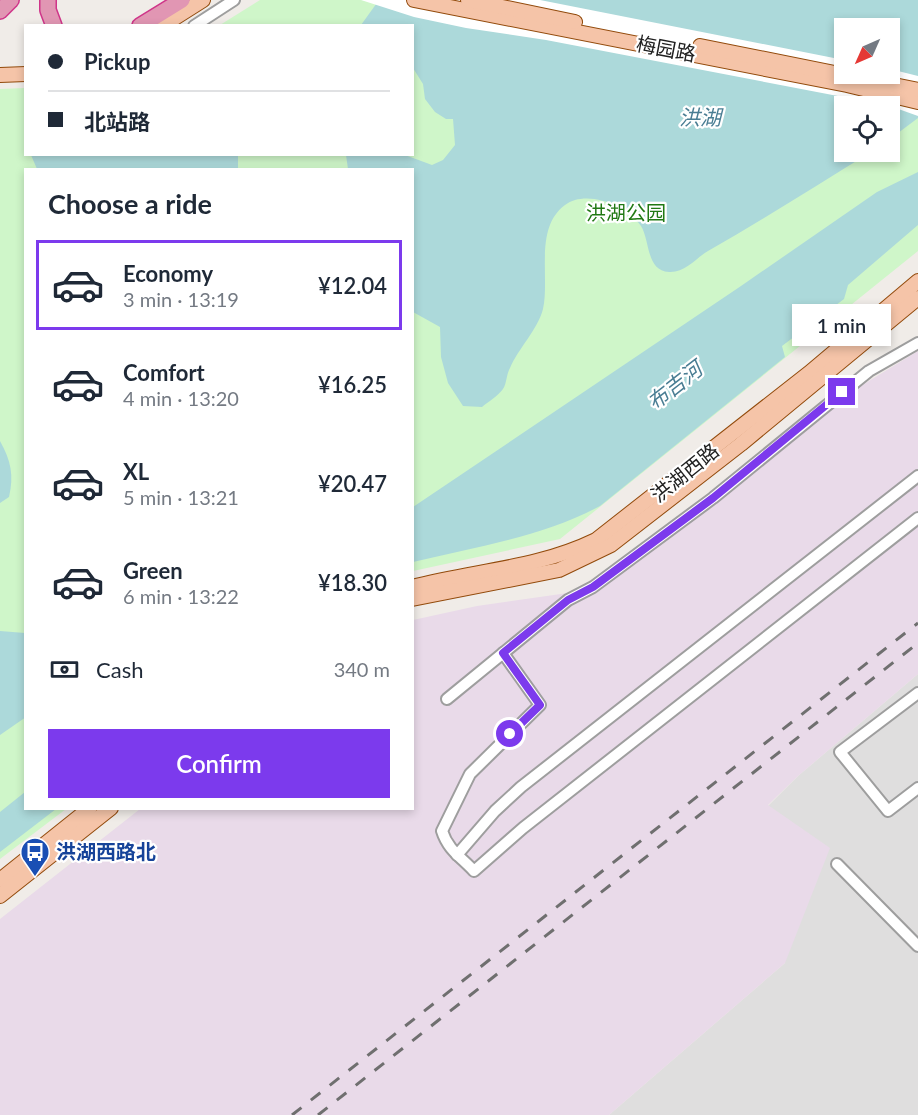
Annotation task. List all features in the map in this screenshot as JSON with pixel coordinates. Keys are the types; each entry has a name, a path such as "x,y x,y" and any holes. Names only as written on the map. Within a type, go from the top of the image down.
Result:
{"highway":[{"path":"0,11 11,0"},
{"path":"48,0 48,10 53,24"},
{"path":"143,24 182,0"}],"main road":[{"path":"165,24 203,0"},
{"name":"梅园路","path":"414,0 848,85 918,102"},
{"name":"梅园路","path":"468,0 918,90"},
{"path":"0,75 24,74"},
{"name":"洪湖西路","path":"414,587 530,565 560,557 596,540 809,374 918,281"},
{"name":"洪湖西路","path":"414,599 545,573 601,551 741,444 918,298"},
{"path":"0,880 88,810"},
{"path":"0,896 108,810"}],"street":[{"path":"197,24 234,0"},
{"path":"447,699 568,600 593,587 713,498 869,371 918,343"},
{"path":"456,855 495,811 521,787 918,476"},
{"path":"503,653 540,705 470,774 442,831 446,843 474,871 523,828 918,518"},
{"path":"918,693 840,752 888,811 918,788"},
{"path":"837,864 918,946"}],"shaded area":[{"path":"918,351 918,674 798,776 768,805 830,848 785,963 609,1115 0,1115 0,919 139,810 414,810 414,620 477,606 596,589 851,392"},
{"path":"918,674 918,1115 609,1115 785,963 768,806 798,776"}],"green space":[{"name":"洪湖公园","path":"260,0 918,0 918,251 560,539 414,571 414,168 24,168 24,810 65,810 0,859 0,89 24,88 24,156 414,156 414,24 222,24"}],"water":[{"name":"洪湖","path":"379,0 918,0 918,118 900,132 900,96 834,96 834,162 855,162 708,251 685,268 669,272 656,266 652,261 641,226 635,218 616,206 595,199 574,200 565,205 555,215 549,226 545,254 545,296 537,324 514,361 501,392 482,407 463,406 448,383 441,357 440,327 414,313 414,168 348,168 346,156 408,156 432,165 443,160 455,145 453,119 446,119 435,112 425,99 423,84 414,70 414,24 362,24"},
{"path":"31,156 238,156 238,168 37,168"},
{"name":"布吉河","path":"918,172 918,225 848,285 844,299 782,346 785,357 600,506 578,517 532,533 414,562 414,506 877,192"},
{"path":"0,441 9,462 11,482 9,497 0,503"},
{"path":"0,631 24,633 24,718 0,735"},
{"path":"24,793 24,810 55,810 0,852 0,812"}],"pier":[{"path":"361,0 540,0 834,58 834,84 900,84 900,72 918,76 918,116 900,110 900,96 838,96 414,17"}],"railway":[{"path":"292,1115 918,623"},
{"path":"318,1115 918,643"}],"place":[{"name":"洪湖西路北","path":"35,878"}],"route":[{"path":"510,734 540,705 503,653 568,600 593,587 713,498 842,392"}]}
